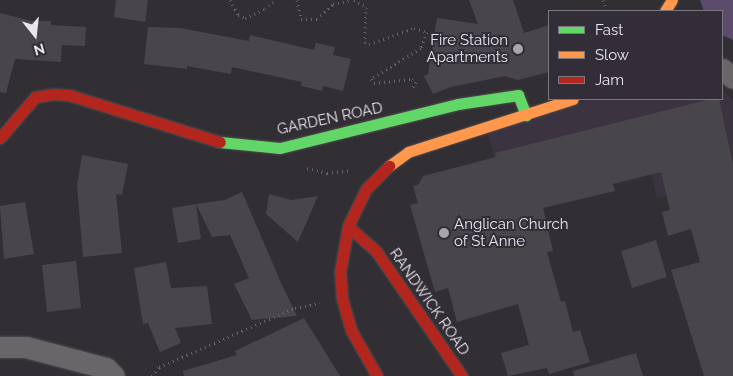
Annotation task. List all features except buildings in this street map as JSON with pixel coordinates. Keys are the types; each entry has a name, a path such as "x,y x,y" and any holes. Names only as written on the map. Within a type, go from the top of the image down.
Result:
{"street":[{"path":"723,70 733,78"},
{"name":"GARDEN ROAD","path":"0,138 35,98 53,94 69,95 203,138 228,144 280,148 458,104 518,95 526,115"},
{"path":"377,376 352,330 342,299 341,256 348,226 366,189 388,166 408,152 432,142 526,115 570,100"},
{"name":"RANDWICK ROAD","path":"348,226 376,251 393,273 462,376"},
{"path":"0,347 26,347 106,368 114,376"}],"path":[{"path":"230,0 238,15 245,18 266,9 276,0"},
{"path":"297,0 301,19 317,19 333,4 353,0 366,7 365,42 369,44 414,28 427,32 421,48 371,79 374,83 405,79 416,82 415,87 406,90"},
{"path":"300,166 326,173 388,166"},
{"path":"152,376 159,367 295,308"}],"shaded area":[{"path":"700,0 733,0 733,40 723,35 723,10 704,10"},
{"path":"723,90 733,101 733,179 657,198 643,137 499,176 488,133 587,100 723,100"}],"traffic: fast":[{"path":"220,142 280,148 458,104 518,95 526,115"}],"traffic: slow":[{"path":"666,10 672,0"},
{"path":"389,166 408,152 570,100"}],"traffic: jam":[{"path":"0,138 35,97 53,94 69,95 220,142"},
{"path":"377,376 351,330 342,299 340,272 348,226 366,189 389,166"},
{"path":"348,226 376,251 462,376"}],"place":[{"name":"Fire Station Apartments","path":"518,49"},
{"name":"Anglican Church of St Anne","path":"444,233"}]}
